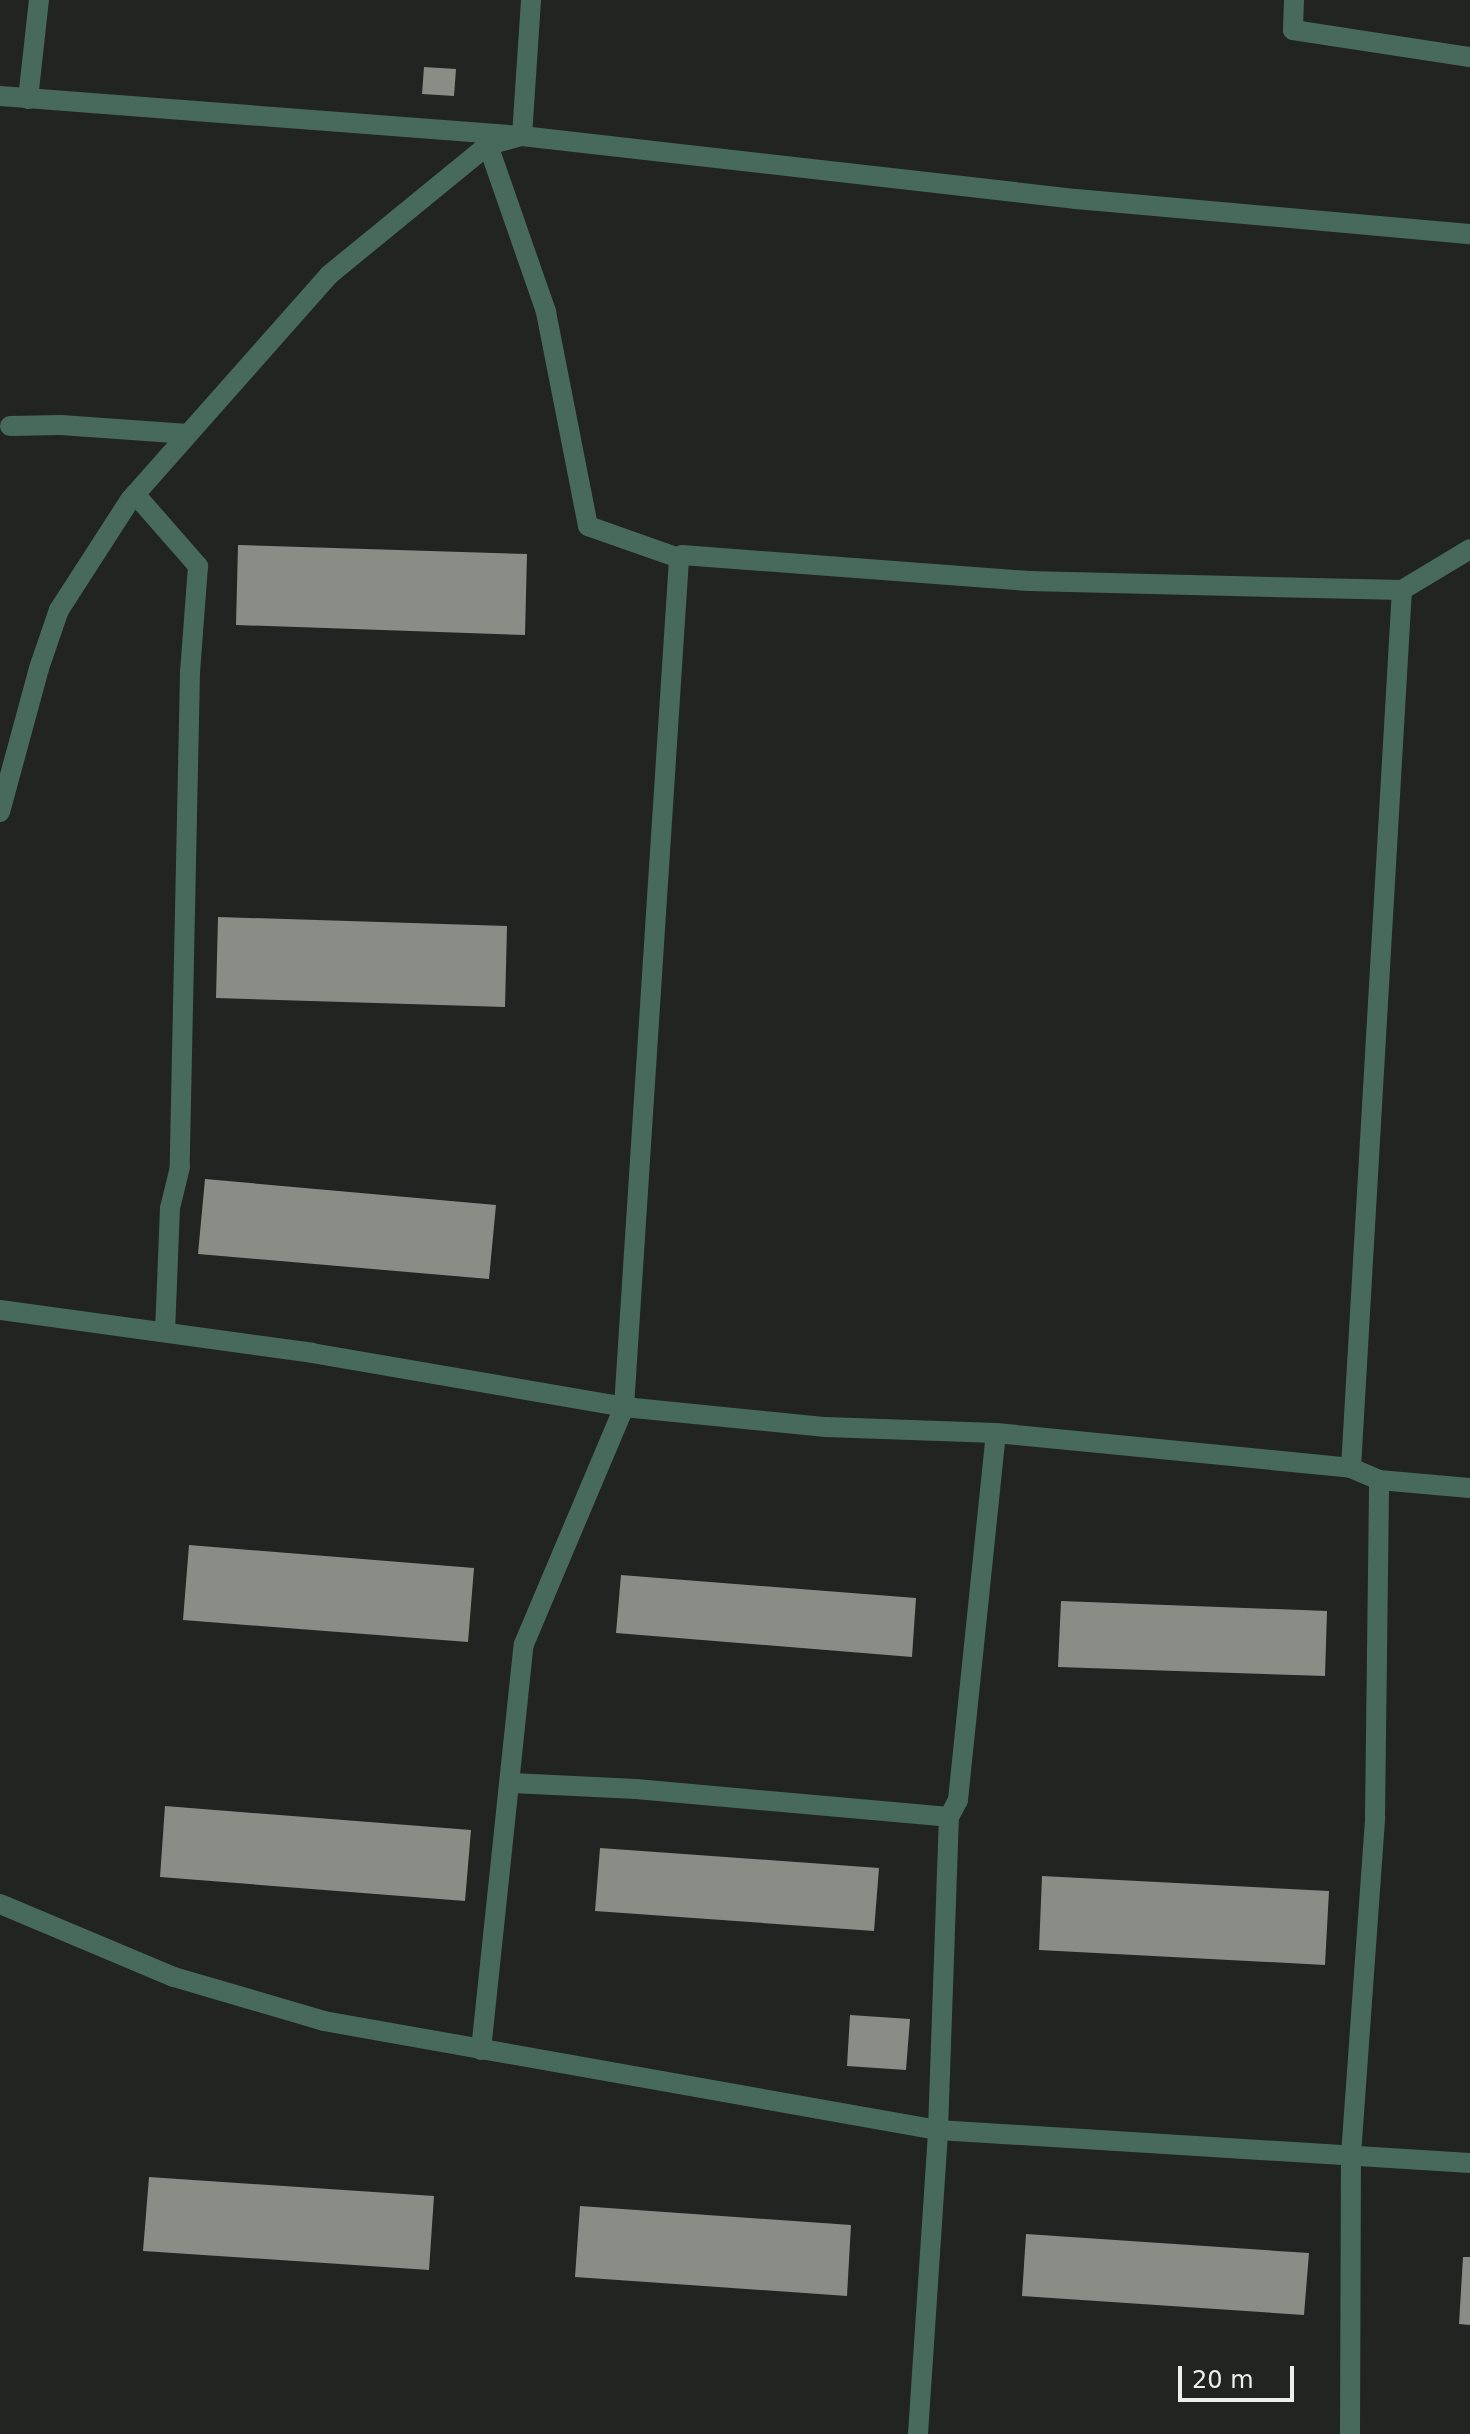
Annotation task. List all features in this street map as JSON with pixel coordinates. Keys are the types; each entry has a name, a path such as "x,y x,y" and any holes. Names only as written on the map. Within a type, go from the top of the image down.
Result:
{"street":[{"path":"28,99 39,0"},
{"path":"522,136 531,0"},
{"path":"1294,0 1293,30 1470,57"},
{"path":"0,96 522,136 1076,199 1470,234"},
{"path":"0,812 39,668 59,610 135,494 329,275 488,145 522,136"},
{"path":"488,145 546,312 588,526 679,558"},
{"path":"10,426 61,425 188,434"},
{"path":"135,494 198,566 190,672 180,1167 170,1208 165,1331"},
{"path":"679,558 682,555 1029,581 1402,590 1470,549"},
{"path":"481,2050 512,1783 524,1644 624,1407 679,558"},
{"path":"1351,1468 1402,590"},
{"path":"0,1310 165,1331 624,1407 826,1427 996,1433 1351,1468 1379,1480 1470,1488"},
{"path":"918,2434 938,2130 949,1817 958,1800 996,1433"},
{"path":"1350,2434 1351,2155 1375,1817 1379,1480"},
{"path":"512,1783 636,1789 949,1817"},
{"path":"0,1904 174,1977 324,2021 481,2050 938,2130 1470,2163"}],"building":[{"path":"424,67 456,69 454,96 422,94"},
{"path":"238,545 527,554 525,635 236,625"},
{"path":"218,917 507,926 505,1007 216,998"},
{"path":"205,1179 496,1205 489,1279 198,1254"},
{"path":"189,1545 474,1568 468,1642 183,1620"},
{"path":"621,1575 916,1598 912,1657 616,1633"},
{"path":"1061,1601 1327,1611 1325,1676 1058,1667"},
{"path":"165,1806 471,1830 465,1901 160,1877"},
{"path":"600,1848 879,1868 874,1931 595,1911"},
{"path":"1042,1876 1329,1891 1325,1965 1039,1950"},
{"path":"850,2015 910,2019 906,2070 847,2066"},
{"path":"149,2177 434,2196 429,2270 143,2251"},
{"path":"580,2206 851,2225 847,2296 575,2277"},
{"path":"1026,2234 1309,2253 1304,2315 1022,2296"},
{"path":"1463,2257 1470,2257 1470,2325 1459,2324"}]}
